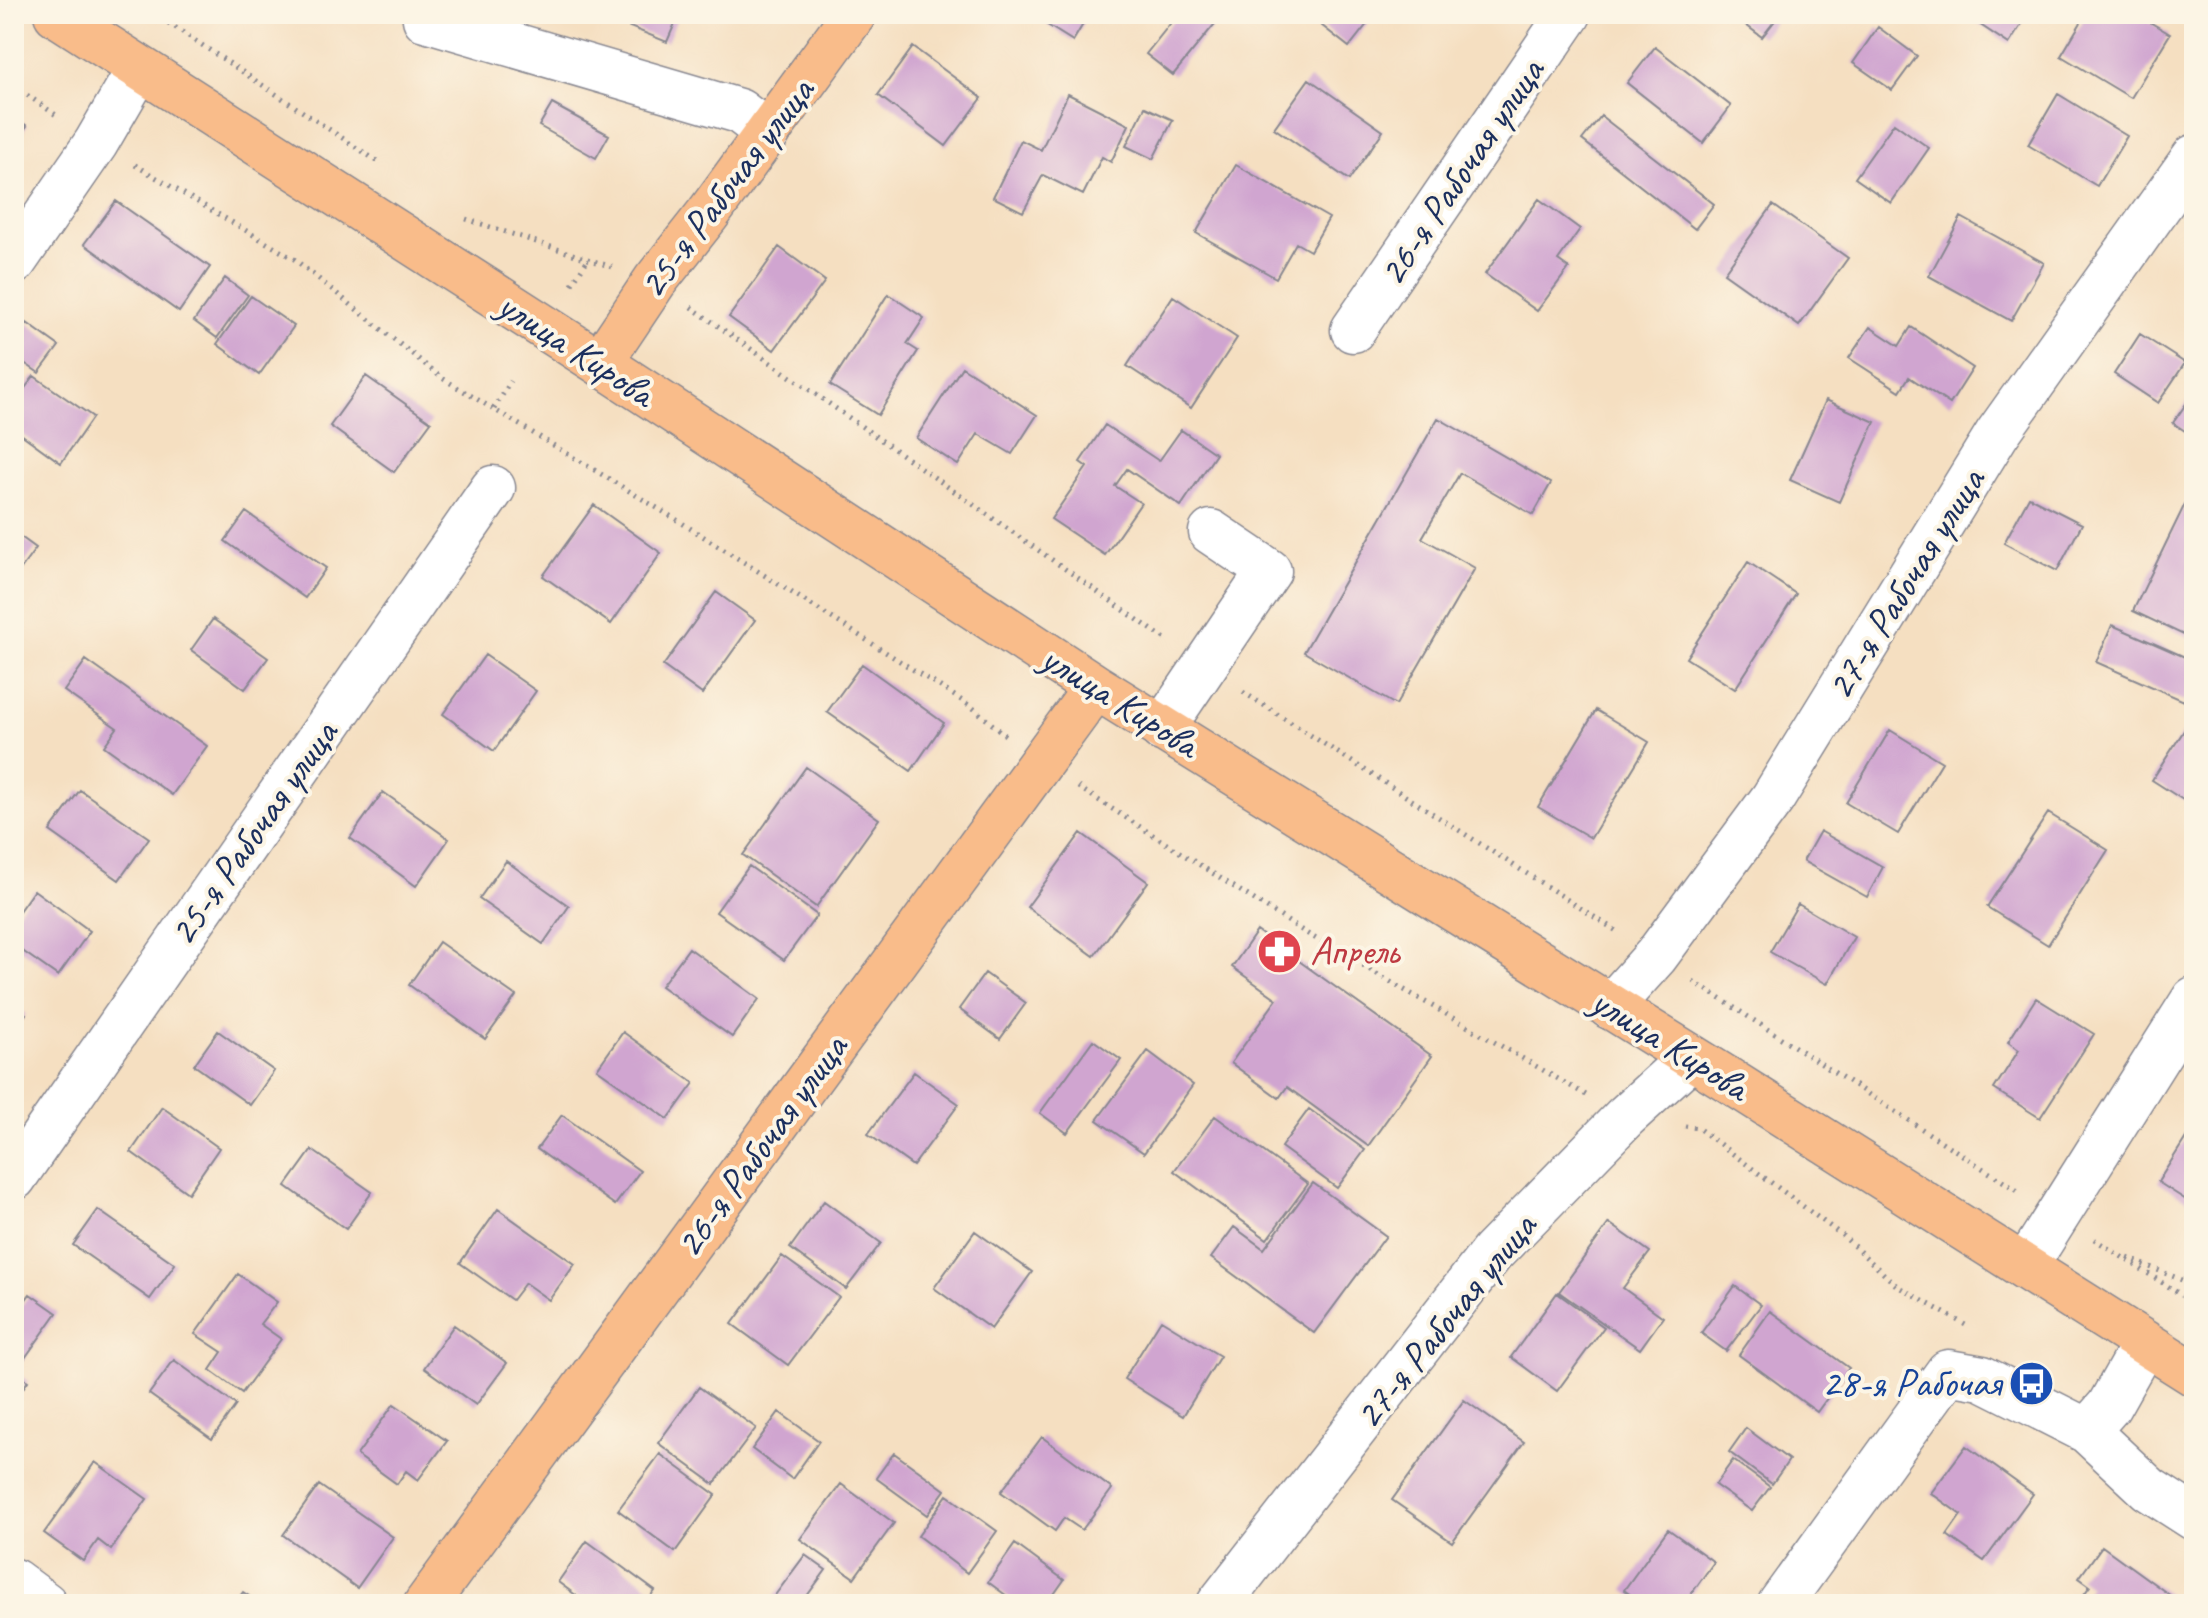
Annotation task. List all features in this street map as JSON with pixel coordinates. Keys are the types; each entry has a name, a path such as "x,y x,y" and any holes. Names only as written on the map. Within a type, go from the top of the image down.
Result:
{"main road":[{"name":"улица Кирова","path":"56,14 1162,729 2194,1374"},
{"name":"25-я Рабочая улица","path":"600,363 655,281 708,214 854,14"},
{"name":"26-я Рабочая улица","path":"426,1604 1096,687"}],"street":[{"name":"26-я Рабочая улица","path":"1353,330 1569,14"},
{"path":"425,19 739,111 768,133"},
{"path":"14,262 96,143 139,69"},
{"name":"27-я Рабочая улица","path":"1610,1007 1656,956 1773,798 1997,434 2194,157"},
{"name":"25-я Рабочая улица","path":"14,1178 493,488"},
{"path":"1162,729 1269,571 1211,532"},
{"path":"2025,1267 2194,999"},
{"name":"27-я Рабочая улица","path":"1219,1604 1492,1253 1625,1117 1691,1057"},
{"path":"2087,1431 2109,1406 2144,1344"},
{"path":"1780,1604 1948,1372 1982,1378 2087,1431 2149,1489 2194,1518"},
{"path":"14,1581 45,1604"}],"path":[{"path":"572,284 588,259"},
{"path":"494,409 511,381"},
{"path":"2116,1253 2194,1285"}],"building":[{"path":"612,14 679,14 667,42 610,19"},
{"path":"1038,14 1089,14 1073,41 1036,18"},
{"path":"1178,14 1223,14 1173,75 1146,54"},
{"path":"1307,14 1375,14 1349,47"},
{"path":"1731,14 1780,14 1762,37"},
{"path":"1964,14 2028,14 2009,44"},
{"path":"2086,14 2136,14 2170,34 2131,98 2061,56"},
{"path":"1878,27 1917,56 1892,90 1853,63"},
{"path":"913,47 982,98 946,146 878,95"},
{"path":"1655,47 1731,106 1703,143 1627,83"},
{"path":"1309,79 1383,131 1349,180 1274,128"},
{"path":"1068,94 1129,125 1111,162 1102,157 1083,195 1043,175 1023,212 993,197 1021,140 1041,150"},
{"path":"2058,94 2127,136 2097,186 2028,145"},
{"path":"552,104 609,135 596,158 539,126"},
{"path":"1145,107 1173,120 1153,159 1126,146"},
{"path":"14,116 27,126 14,143"},
{"path":"1601,116 1714,204 1695,229 1582,140"},
{"path":"1894,123 1929,148 1891,203 1855,178"},
{"path":"1236,165 1329,218 1310,251 1296,243 1276,278 1196,233"},
{"path":"1539,199 1580,229 1558,260 1569,268 1537,311 1485,274"},
{"path":"116,201 210,267 179,312 84,244"},
{"path":"1773,205 1848,258 1799,326 1724,273"},
{"path":"1961,217 2044,263 2011,321 1929,276"},
{"path":"779,247 825,281 774,350 729,317"},
{"path":"225,278 248,295 217,338 194,321"},
{"path":"888,294 924,318 907,344 918,351 878,415 830,385"},
{"path":"251,296 294,326 259,375 217,344"},
{"path":"1173,296 1237,338 1191,408 1127,366"},
{"path":"27,323 59,346 39,373 14,356 14,341"},
{"path":"1870,327 1899,346 1911,327 1973,368 1950,404 1909,377 1900,391 1849,358"},
{"path":"2140,334 2185,363 2158,403 2114,374"},
{"path":"962,367 1037,415 1012,454 978,434 958,465 916,438"},
{"path":"34,376 93,417 61,463 14,429 14,403"},
{"path":"366,376 431,422 394,472 330,426"},
{"path":"2194,392 2194,437 2173,423"},
{"path":"1826,400 1875,422 1839,502 1790,480"},
{"path":"1438,418 1551,483 1533,515 1460,473 1422,538 1475,568 1396,705 1304,652"},
{"path":"1105,425 1159,461 1181,430 1216,454 1181,506 1127,469 1115,486 1141,503 1105,555 1051,519 1087,467 1080,462"},
{"path":"2029,497 2082,524 2057,571 2004,543"},
{"path":"2185,504 2194,508 2194,640 2133,611"},
{"path":"594,505 661,553 611,624 543,576"},
{"path":"246,512 326,568 305,598 225,541"},
{"path":"14,532 36,548 14,578"},
{"path":"1748,562 1796,594 1735,689 1686,658"},
{"path":"716,592 755,620 702,694 663,666"},
{"path":"213,619 268,658 245,689 191,650"},
{"path":"2112,625 2194,661 2194,678 2184,701 2096,662"},
{"path":"485,655 536,691 494,751 443,714"},
{"path":"86,660 207,746 172,795 104,746 117,728 64,691"},
{"path":"862,664 944,723 911,771 827,712"},
{"path":"1596,710 1649,742 1591,838 1538,807"},
{"path":"2194,715 2194,807 2152,780"},
{"path":"1890,730 1942,762 1898,834 1846,803"},
{"path":"806,767 879,819 816,907 743,855"},
{"path":"80,790 149,838 119,880 50,831"},
{"path":"383,792 449,839 416,886 350,838"},
{"path":"2048,813 2108,850 2048,945 1987,907"},
{"path":"1820,831 1883,867 1867,897 1803,861"},
{"path":"1081,833 1148,882 1094,956 1027,907"},
{"path":"506,861 569,906 543,944 479,899"},
{"path":"749,866 817,915 784,960 716,912"},
{"path":"34,890 90,931 58,976 14,945 14,918"},
{"path":"1798,904 1854,937 1827,984 1770,952"},
{"path":"1257,931 1432,1056 1368,1146 1287,1087 1279,1098 1231,1063 1277,999 1232,967"},
{"path":"439,942 516,996 485,1039 409,985"},
{"path":"689,948 759,999 732,1037 661,986"},
{"path":"985,973 1026,1003 1000,1039 959,1009"},
{"path":"2036,998 2094,1034 2040,1118 1994,1089 2019,1050 2008,1042"},
{"path":"14,1005 26,1014 14,1031"},
{"path":"218,1031 274,1071 250,1105 194,1065"},
{"path":"623,1032 694,1083 668,1119 597,1069"},
{"path":"1093,1040 1121,1060 1067,1133 1040,1113"},
{"path":"1148,1051 1193,1085 1144,1153 1097,1120"},
{"path":"914,1072 959,1104 913,1166 868,1134"},
{"path":"162,1107 219,1148 188,1193 131,1152"},
{"path":"1309,1109 1365,1150 1337,1188 1281,1147"},
{"path":"562,1115 640,1171 615,1205 537,1149"},
{"path":"1215,1116 1308,1184 1267,1239 1174,1171"},
{"path":"2194,1125 2194,1205 2158,1182"},
{"path":"312,1150 372,1192 346,1229 286,1186"},
{"path":"1313,1183 1386,1236 1314,1333 1211,1258 1234,1227 1264,1249"},
{"path":"824,1201 881,1243 846,1289 790,1248"},
{"path":"498,1209 575,1264 549,1300 525,1283 512,1300 460,1263"},
{"path":"98,1210 175,1264 150,1299 73,1245"},
{"path":"1609,1223 1650,1252 1623,1288 1663,1317 1640,1349 1559,1292"},
{"path":"975,1231 1032,1272 991,1329 934,1288"},
{"path":"782,1256 839,1297 788,1365 732,1324"},
{"path":"238,1274 277,1302 260,1324 281,1339 242,1393 210,1370 222,1352 195,1334"},
{"path":"1735,1286 1761,1305 1726,1351 1701,1333"},
{"path":"1557,1293 1604,1327 1557,1391 1511,1357"},
{"path":"30,1294 57,1313 15,1372 28,1381 14,1401 14,1316"},
{"path":"1770,1311 1849,1368 1817,1412 1739,1355"},
{"path":"1161,1320 1220,1356 1183,1416 1124,1379"},
{"path":"454,1325 507,1363 476,1405 424,1368"},
{"path":"174,1360 236,1405 212,1439 149,1394"},
{"path":"699,1387 756,1428 714,1484 658,1443"},
{"path":"1464,1400 1524,1442 1452,1542 1392,1500"},
{"path":"394,1404 447,1441 418,1480 406,1471 397,1484 357,1455"},
{"path":"779,1412 819,1441 792,1479 752,1449"},
{"path":"1746,1428 1789,1460 1772,1484 1729,1452"},
{"path":"1042,1437 1112,1489 1082,1530 1064,1518 1055,1531 1001,1492"},
{"path":"1966,1446 2033,1494 1984,1561 1947,1535 1961,1515 1931,1493"},
{"path":"894,1453 945,1490 927,1515 876,1478"},
{"path":"660,1454 716,1495 675,1552 618,1510"},
{"path":"1733,1460 1770,1487 1752,1511 1715,1485"},
{"path":"95,1462 147,1499 111,1550 98,1540 83,1561 44,1533"},
{"path":"841,1484 894,1523 854,1578 800,1539"},
{"path":"319,1485 393,1537 357,1588 283,1535"},
{"path":"947,1495 997,1531 967,1573 918,1536"},
{"path":"1668,1529 1714,1562 1684,1604 1643,1604 1624,1590"},
{"path":"587,1541 655,1591 645,1604 588,1604 558,1582"},
{"path":"1015,1544 1064,1580 1047,1604 1018,1604 988,1582"},
{"path":"2102,1546 2182,1604 2077,1604 2090,1586 2079,1578"},
{"path":"805,1555 826,1570 801,1604 770,1602"},
{"path":"243,1592 261,1604 234,1604"}],"place":[{"name":"Апрель","path":"1279,951"},
{"name":"28-я Рабочая","path":"2032,1383"}]}
